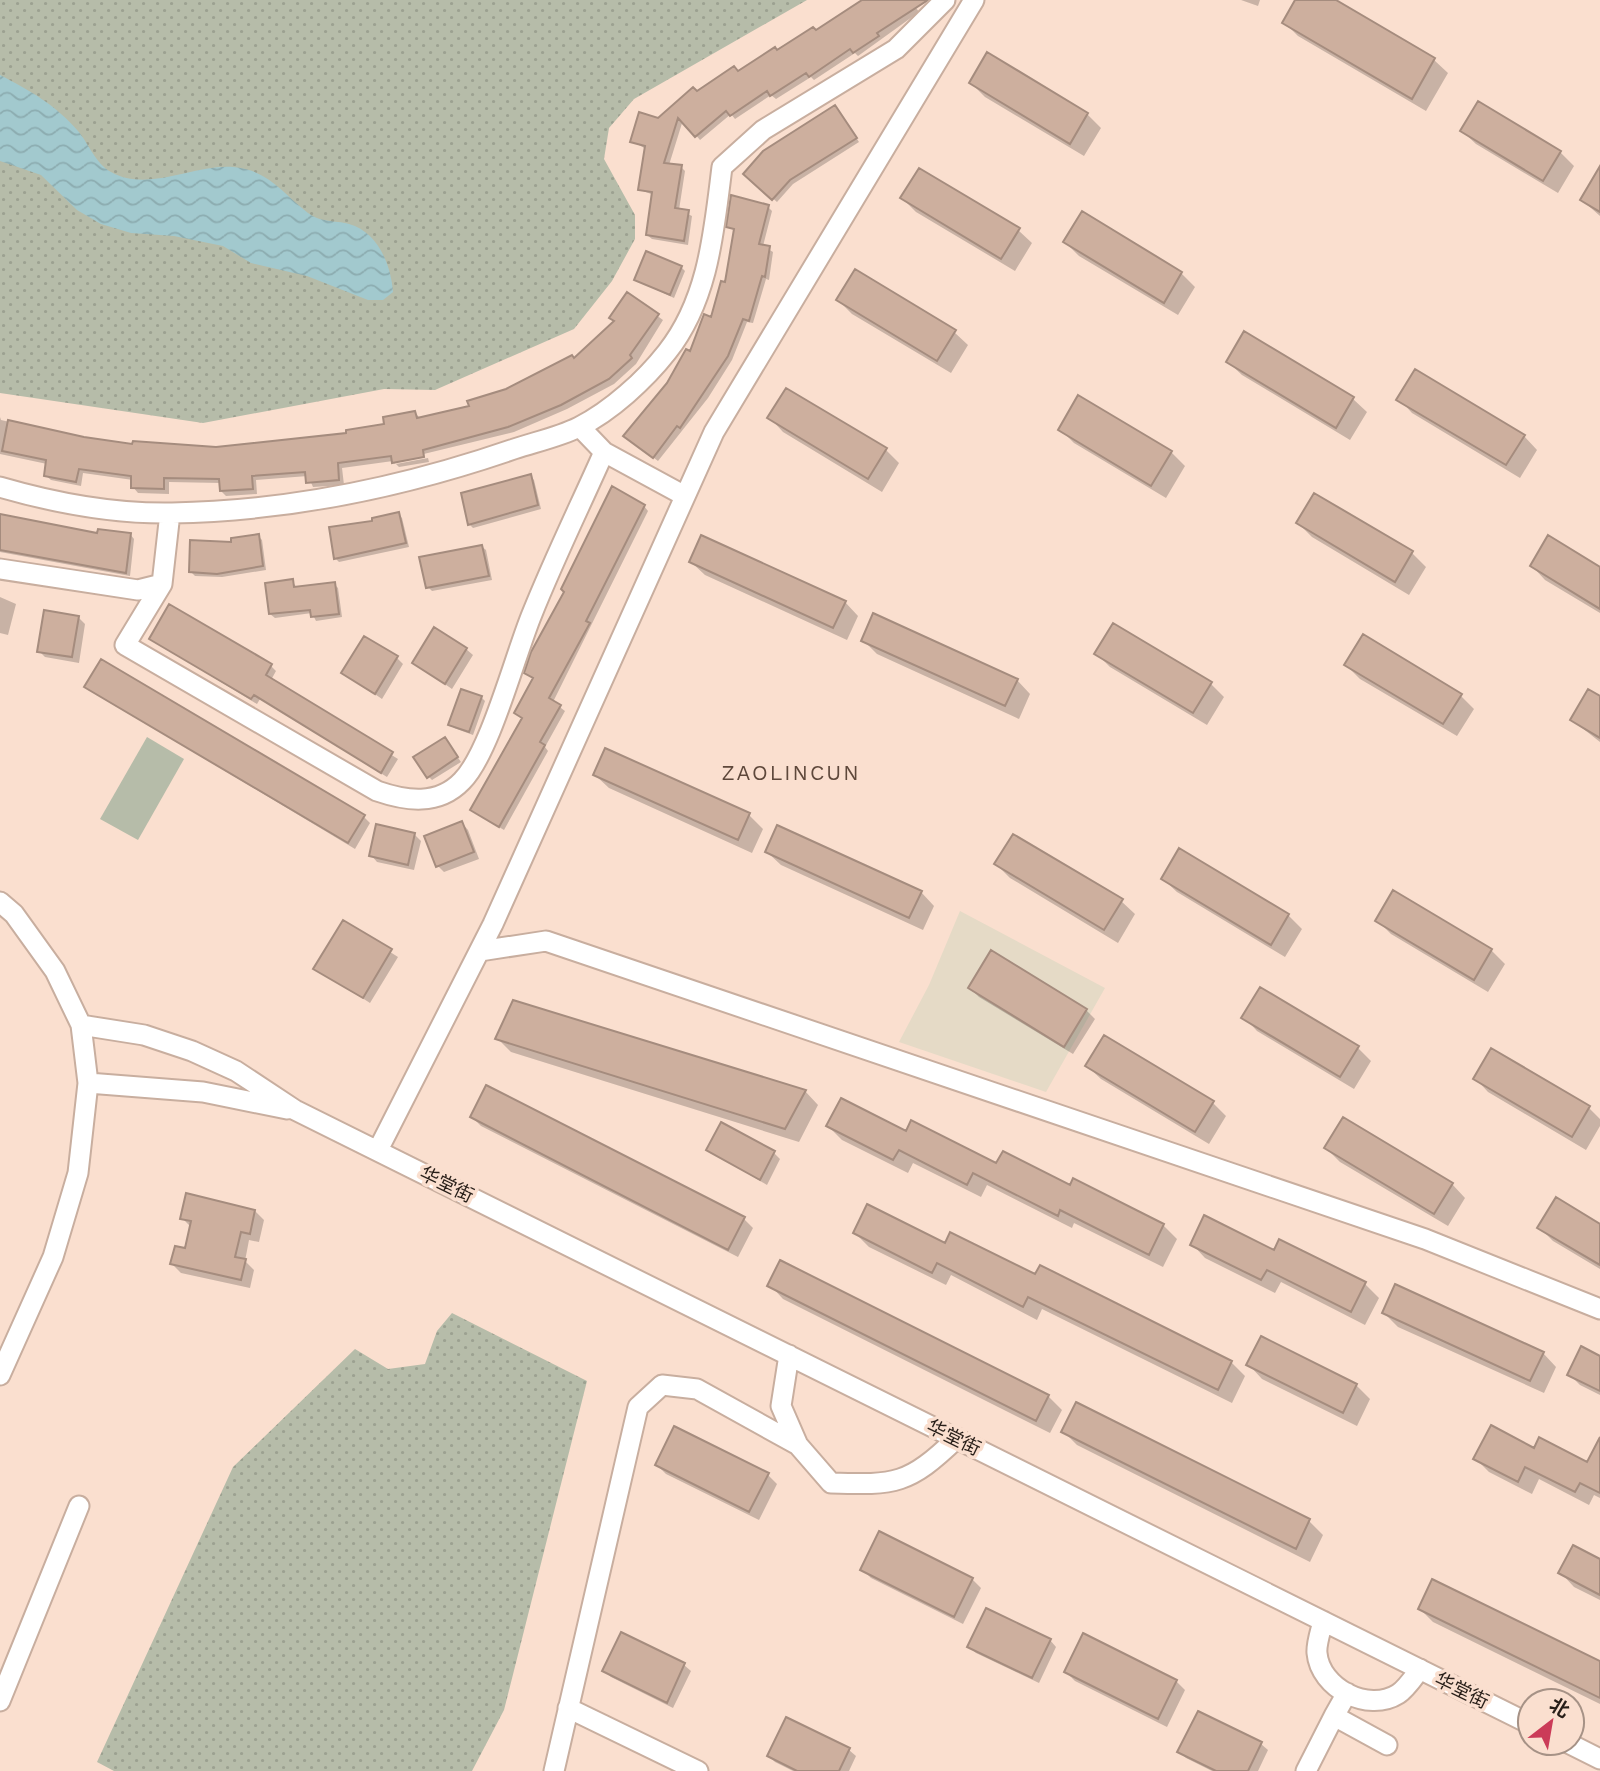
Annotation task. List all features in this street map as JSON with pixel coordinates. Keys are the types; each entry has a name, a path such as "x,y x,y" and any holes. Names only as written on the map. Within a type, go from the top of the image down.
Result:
{"street":[{"path":"0,487 98,508 170,513 263,508 388,486 480,461 580,427 631,390 668,351 696,302 712,249 722,167 763,130 896,49 945,0"},
{"path":"378,1150 493,924 714,432 974,0"},
{"path":"580,427 604,452 685,496"},
{"path":"170,513 162,584 125,645 377,791 405,801 436,798 461,783 478,761 532,614 604,452"},
{"path":"0,569 138,590 162,584"},
{"path":"0,902 14,914 55,971 81,1026 88,1083 78,1173 53,1257 0,1375"},
{"path":"480,951 546,941 1425,1239 1600,1308"},
{"path":"81,1026 144,1035 192,1051 236,1071 295,1110"},
{"path":"88,1083 203,1092 295,1110"},
{"name":"华堂街","path":"295,1110 1516,1717"},
{"path":"789,1354 781,1406 799,1445 831,1483 886,1485 926,1468 957,1438"},
{"path":"554,1771 638,1406 662,1385 697,1389 799,1445"},
{"path":"0,1701 79,1506"},
{"path":"1323,1621 1317,1654 1332,1685 1363,1701 1397,1695 1420,1669"},
{"path":"1306,1771 1347,1693"},
{"path":"568,1708 698,1771"},
{"path":"1334,1717 1387,1745"}],"shaded area":[{"path":"960,911 1105,988 1046,1092 899,1042 929,985"}],"green space":[{"path":"0,0 807,0 634,99 609,128 604,159 635,215 635,239 612,281 574,329 435,390 384,389 203,423 0,393"},
{"path":"147,737 184,759 138,840 100,819"},
{"path":"452,1313 587,1381 504,1710 472,1771 114,1771 97,1762 233,1467 355,1349 388,1369 425,1364 437,1331"}],"water":[{"path":"0,75 32,92 61,113 78,131 96,159 111,172 125,178 156,179 218,167 246,169 275,184 313,216 359,228 368,234 381,251 393,292 383,300 368,300 307,276 251,263 223,246 174,236 131,233 101,224 77,210 41,175 0,161"}],"building":[{"path":"862,0 928,0 877,33 879,36 853,53 850,49 809,77 806,73 770,96 767,91 730,116 726,111 695,137 678,118 664,163 682,165 675,208 689,210 684,241 646,235 652,192 638,190 645,146 630,142 639,112 658,118 693,87 697,91 734,66 738,71 813,27 816,30"},
{"path":"1295,0 1336,0 1435,58 1412,99 1282,23"},
{"path":"987,52 1088,113 1070,144 969,83"},
{"path":"1478,101 1561,151 1543,181 1460,131"},
{"path":"835,105 857,138 790,180 772,200 743,174 763,151"},
{"path":"1600,166 1600,212 1580,200"},
{"path":"919,168 1020,228 1001,259 900,198"},
{"path":"731,195 769,205 759,244 770,246 765,277 762,276 749,321 743,319 728,356 680,428 677,426 653,458 623,436 667,383 686,349 690,351 704,314 711,317 721,281 725,282 734,229 726,227"},
{"path":"1082,211 1182,272 1164,303 1063,242"},
{"path":"646,251 682,266 670,295 634,280"},
{"path":"855,269 956,330 937,361 836,300"},
{"path":"627,292 659,314 630,355 632,358 609,379 561,405 508,427 423,450 424,457 392,463 391,456 338,463 339,480 306,483 305,472 252,476 253,489 220,491 219,479 164,478 164,489 131,488 131,476 79,469 76,482 44,476 46,460 2,451 8,420 84,437 132,444 133,441 216,447 346,433 346,430 384,424 383,417 415,411 417,418 469,406 467,401 506,389 572,355 574,358 614,321 609,318"},
{"path":"1244,331 1354,397 1336,428 1226,362"},
{"path":"1415,369 1525,435 1506,465 1396,400"},
{"path":"786,388 887,448 868,479 767,418"},
{"path":"1078,395 1172,451 1151,486 1058,430"},
{"path":"531,474 538,505 468,525 461,493"},
{"path":"612,486 645,505 586,621 590,623 549,698 561,705 540,742 545,745 499,827 470,810 522,718 514,713 533,678 524,673 531,652 564,592 561,589"},
{"path":"1314,493 1413,551 1395,582 1296,523"},
{"path":"399,512 406,543 334,559 329,527 372,521 372,518"},
{"path":"0,514 97,533 98,529 131,533 126,573 0,550"},
{"path":"259,534 263,566 217,574 189,572 190,540 231,542 231,538"},
{"path":"701,535 846,601 833,628 689,562"},
{"path":"1548,535 1600,567 1600,609 1530,566"},
{"path":"482,545 489,576 426,588 419,557"},
{"path":"293,579 294,587 335,582 339,614 311,617 310,610 269,614 265,583"},
{"path":"169,604 272,664 266,675 393,752 381,773 254,695 251,699 149,639"},
{"path":"44,610 79,616 72,657 37,652"},
{"path":"873,613 1018,679 1005,706 861,641"},
{"path":"1113,623 1212,682 1193,713 1094,654"},
{"path":"434,627 467,648 445,684 412,663"},
{"path":"1363,634 1462,694 1443,724 1344,665"},
{"path":"364,636 398,656 375,694 341,673"},
{"path":"101,659 365,815 348,843 84,687"},
{"path":"461,689 482,696 469,732 448,725"},
{"path":"1588,689 1600,696 1600,738 1570,720"},
{"path":"445,737 458,757 427,778 413,757"},
{"path":"605,748 750,813 738,840 593,775"},
{"path":"462,821 474,852 436,867 424,836"},
{"path":"376,824 415,833 408,865 369,856"},
{"path":"777,825 922,891 909,918 765,852"},
{"path":"1013,834 1123,899 1104,930 994,864"},
{"path":"1179,848 1289,914 1271,945 1161,879"},
{"path":"1393,890 1492,949 1474,980 1375,921"},
{"path":"343,920 392,949 363,998 313,969"},
{"path":"991,950 1087,1009 1064,1047 968,988"},
{"path":"1260,987 1359,1046 1340,1077 1241,1018"},
{"path":"513,1000 806,1090 785,1129 495,1039"},
{"path":"1104,1035 1214,1101 1195,1132 1085,1066"},
{"path":"1491,1048 1590,1106 1572,1137 1473,1079"},
{"path":"486,1085 745,1217 728,1250 470,1117"},
{"path":"841,1098 906,1131 911,1120 996,1163 1003,1151 1070,1185 1073,1178 1164,1224 1149,1255 1060,1210 1058,1216 973,1173 967,1185 899,1150 893,1160 826,1126"},
{"path":"1343,1117 1453,1183 1434,1214 1324,1148"},
{"path":"721,1122 775,1151 760,1180 706,1150"},
{"path":"186,1193 255,1210 250,1234 241,1232 235,1257 246,1259 241,1280 170,1264 175,1246 185,1248 191,1221 180,1219"},
{"path":"1556,1197 1600,1224 1600,1265 1537,1228"},
{"path":"867,1204 945,1243 950,1232 1035,1274 1040,1265 1232,1361 1218,1390 1028,1297 1023,1307 937,1263 932,1273 853,1233"},
{"path":"1204,1215 1274,1250 1279,1239 1366,1282 1351,1312 1267,1270 1261,1280 1190,1245"},
{"path":"780,1260 1049,1395 1036,1421 767,1286"},
{"path":"1395,1284 1544,1352 1530,1381 1382,1313"},
{"path":"1261,1336 1357,1384 1343,1413 1246,1365"},
{"path":"1581,1346 1600,1356 1600,1391 1567,1375"},
{"path":"1076,1402 1310,1519 1296,1549 1061,1432"},
{"path":"1491,1425 1534,1448 1539,1437 1587,1462 1600,1437 1600,1493 1580,1483 1575,1492 1525,1467 1518,1482 1473,1459"},
{"path":"674,1426 769,1473 749,1512 655,1465"},
{"path":"879,1531 973,1578 954,1617 860,1570"},
{"path":"1573,1545 1600,1559 1600,1595 1558,1573"},
{"path":"1432,1579 1600,1661 1600,1698 1586,1691 1586,1687 1578,1687 1418,1609"},
{"path":"986,1608 1051,1639 1032,1678 967,1647"},
{"path":"621,1632 685,1663 667,1703 602,1671"},
{"path":"1083,1633 1177,1680 1158,1719 1064,1672"},
{"path":"1198,1711 1262,1742 1248,1771 1216,1771 1177,1752"},
{"path":"786,1717 850,1748 839,1771 797,1771 767,1756"}],"district":[{"name":"ZAOLINCUN","path":"791,773"}]}
